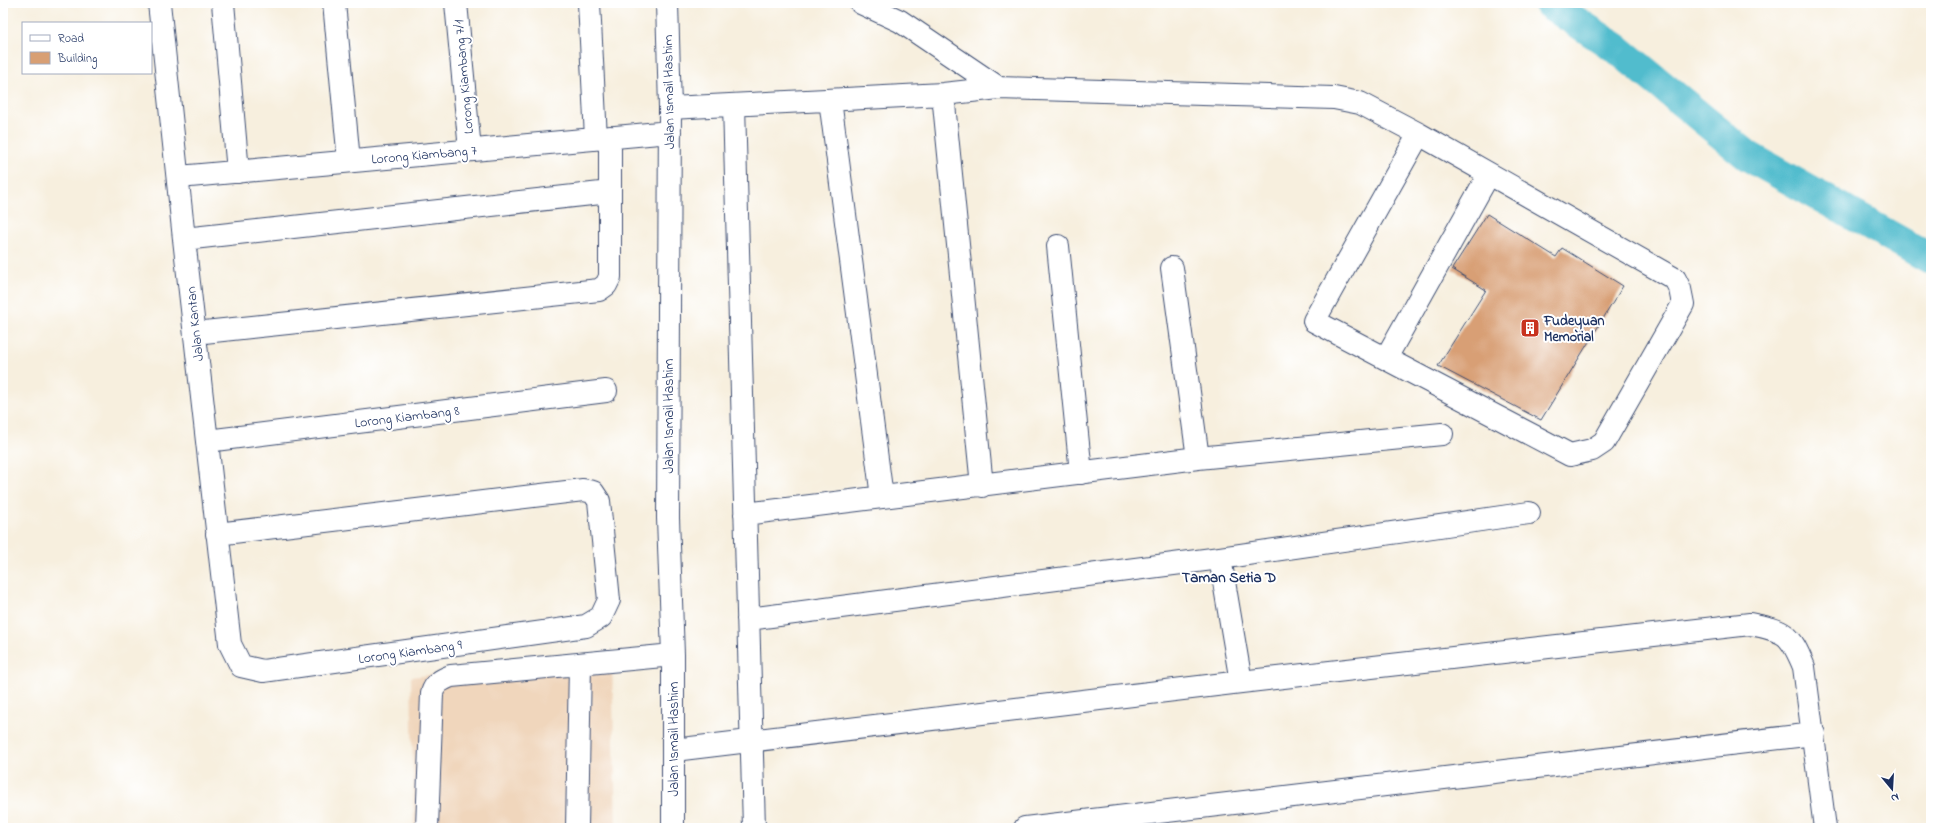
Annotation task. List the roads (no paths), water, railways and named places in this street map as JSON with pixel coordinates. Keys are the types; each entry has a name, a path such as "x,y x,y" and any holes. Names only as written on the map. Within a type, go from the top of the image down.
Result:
{"street":[{"name":"Jalan Kantan","path":"159,3 230,644"},
{"path":"223,3 238,172"},
{"path":"334,3 349,161"},
{"name":"Lorong Kiambang 7/1","path":"456,3 470,150"},
{"path":"195,333 599,290 606,285 610,278 610,192 589,3"},
{"name":"Jalan Ismail Hashim","path":"667,3 670,108 668,518 673,655 673,828"},
{"path":"861,3 900,22 999,88"},
{"path":"670,108 943,94 999,88 1334,98 1360,103 1419,134 1675,279 1680,289 1683,304 1604,442 1592,450 1570,455 1314,321 1419,134"},
{"path":"943,94 982,486"},
{"path":"830,100 882,497"},
{"path":"734,105 754,828"},
{"name":"Lorong Kiambang 7","path":"179,176 238,172 670,132"},
{"path":"1386,358 1489,174"},
{"path":"184,239 610,192"},
{"path":"1058,246 1081,473"},
{"path":"1172,268 1198,458"},
{"name":"Lorong Kiambang 8","path":"207,441 606,391"},
{"path":"745,514 982,486 1198,458 1442,434"},
{"name":"Lorong Kiambang 9","path":"217,534 583,490 593,492 599,501 609,600 601,617 586,626 263,671 241,666 230,644"},
{"path":"748,619 1220,558 1529,513"},
{"path":"1220,558 1241,682"},
{"path":"674,750 1241,682 1750,624 1778,630 1794,644 1804,667 1814,734 1825,828"},
{"path":"427,828 432,693 434,686 441,680 451,676 673,655"},
{"path":"577,828 580,664"},
{"path":"1025,828 1138,822 1814,734"}],"waterway":[{"path":"1548,3 1616,48 1748,156 1931,259"}],"place":[{"name":"Fudeyuan Memorial","path":"1530,328"}],"district":[{"name":"Taman Setia D","path":"1229,577"}]}
